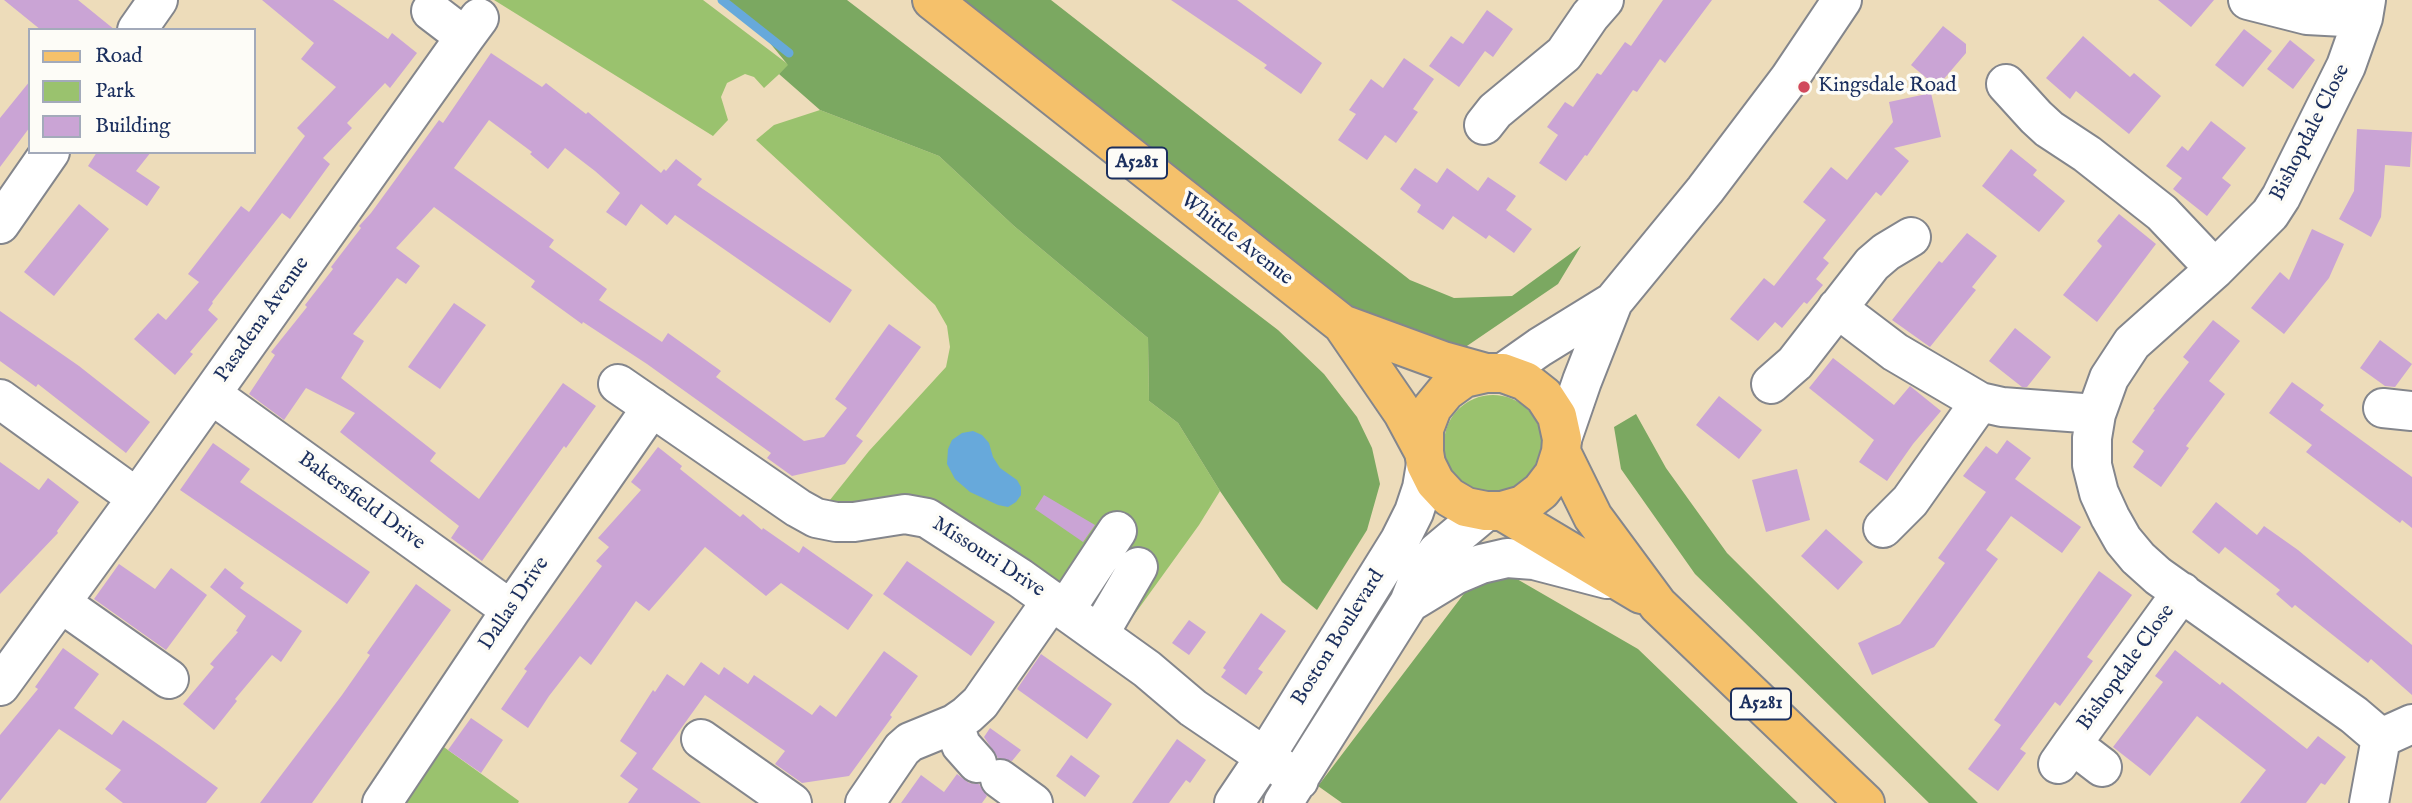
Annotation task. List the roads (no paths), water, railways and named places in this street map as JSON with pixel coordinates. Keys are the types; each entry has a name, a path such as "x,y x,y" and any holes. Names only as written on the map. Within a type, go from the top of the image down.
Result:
{"main road":[{"name":"Whittle Avenue","path":"932,0 1342,324 1443,361 1494,373"},
{"name":"Whittle Avenue","path":"1342,324 1396,402 1425,458"},
{"name":"A5281","path":"1494,373 1525,381 1544,396 1557,416 1562,446 1593,517 1658,605 1865,803"},
{"path":"1425,458 1424,429 1432,408 1446,391 1464,378 1494,373"},
{"path":"1494,511 1523,505 1541,491 1554,474 1562,446"},
{"name":"A5281","path":"1425,458 1435,482 1449,497 1466,507 1494,511 1626,584 1658,605"}],"street":[{"path":"1483,132 1494,111 1564,54 1604,0"},
{"path":"1562,446 1582,381 1613,302 1705,190 1789,79 1842,0"},
{"name":"Bishopdale Close","path":"2248,0 2307,15 2365,9 2346,66 2281,197 2257,229 2133,343 2109,378 2096,414 2092,438 2092,466 2099,493 2123,540 2158,576 2354,715 2397,731 2369,803"},
{"name":"Pasadena Avenue","path":"0,686 473,26 431,11"},
{"path":"2002,79 2049,129 2087,154 2162,214 2215,269"},
{"path":"2,216 48,154"},
{"path":"1767,384 1795,363 1872,264 1911,237"},
{"path":"1494,373 1613,302"},
{"path":"1837,308 1895,352 1980,402 2002,407 2096,414"},
{"name":"Missouri Drive","path":"618,384 816,518 836,522 905,514 927,518 1059,605 1147,669 1193,708 1265,757 1291,791"},
{"name":"Bakersfield Drive","path":"211,394 511,610"},
{"path":"0,400 136,498"},
{"path":"1878,529 1910,501 1980,402"},
{"name":"Dallas Drive","path":"382,803 511,610 652,407"},
{"name":"Boston Boulevard","path":"1234,803 1399,540 1414,512 1422,488 1425,458"},
{"name":"Boston Boulevard","path":"1291,791 1409,603 1420,575 1437,552 1494,511"},
{"path":"865,803 902,749 910,742 954,724 979,703 1117,531"},
{"path":"1409,603 1455,575 1480,564 1507,558 1534,560 1626,584"},
{"path":"1099,634 1138,567"},
{"name":"Bishopdale Close","path":"2102,767 2065,755 2182,592"},
{"path":"61,603 169,680"},
{"path":"954,724 961,745 988,771 1033,803"},
{"path":"701,739 792,803"}],"water":[{"path":"973,431 982,435 989,443 1000,468 1017,480 1021,487 1021,495 1008,507 970,492 955,479 947,464 952,440 962,433"}],"waterway":[{"path":"722,0 789,53"}],"place":[{"name":"Kingsdale Road","path":"1804,87"}]}
